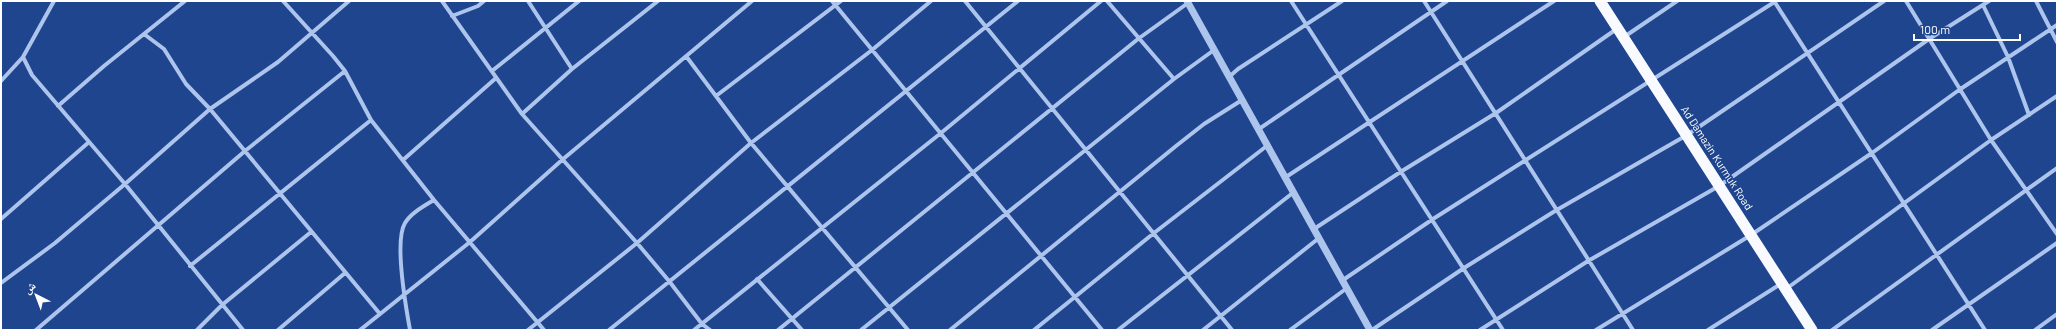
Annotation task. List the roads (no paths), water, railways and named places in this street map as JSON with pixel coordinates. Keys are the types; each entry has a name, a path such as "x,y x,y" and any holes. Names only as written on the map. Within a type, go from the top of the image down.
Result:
{"highway":[{"name":"Ad Damazin Kurmuk Road","path":"1600,1 1688,135 1719,186 1812,330"}],"street":[{"path":"1,81 23,57 54,1"},
{"path":"58,106 104,66 185,1"},
{"path":"283,1 345,71 371,120 434,200 544,330"},
{"path":"1,283 55,243 210,109 278,62 349,1"},
{"path":"442,1 522,114 669,280 702,324 710,330"},
{"path":"452,16 478,6 484,1"},
{"path":"528,1 547,28 572,69"},
{"path":"492,71 579,1"},
{"path":"522,114 572,69 658,1"},
{"path":"360,330 470,242 562,160 752,1"},
{"path":"832,1 1076,296 1102,330"},
{"path":"716,96 841,1"},
{"path":"528,330 637,243 751,143 872,50 932,1"},
{"path":"965,1 1232,330"},
{"path":"609,330 669,280 1018,1"},
{"path":"694,330 941,133 1101,1"},
{"path":"1107,1 1138,39 1174,79"},
{"path":"1290,1 1402,171 1503,330"},
{"path":"1229,77 1342,1"},
{"path":"1424,1 1463,60 1525,162 1633,330"},
{"path":"1259,129 1337,74 1447,1"},
{"path":"1286,177 1554,1"},
{"path":"1314,230 1402,171 1621,33 1676,1"},
{"path":"1343,280 1433,219 1525,162 1775,1 1903,204 1985,330"},
{"path":"778,330 1138,39 1187,2 1371,330 1464,268 1556,211 1688,135 1884,1"},
{"path":"1906,1 1959,90 1991,140 2057,234"},
{"path":"1480,330 1588,261 1719,186 1930,39 1989,1"},
{"path":"2036,1 2057,42"},
{"path":"1983,5 2008,57 2029,115"},
{"path":"1596,330 1751,235 1872,153 1959,90 2057,25"},
{"path":"144,34 164,49 186,84 210,109 380,314"},
{"path":"861,330 1174,79 1214,50"},
{"path":"686,56 751,143 908,330"},
{"path":"23,57 32,75 125,184 243,330"},
{"path":"36,330 245,151 345,71"},
{"path":"403,160 496,78"},
{"path":"1708,330 1784,286 1903,204 1991,140 2057,96"},
{"path":"950,330 1204,124 1242,100"},
{"path":"190,266 371,120"},
{"path":"1,219 89,142"},
{"path":"1034,330 1154,233 1268,145"},
{"path":"1832,330 2057,168"},
{"path":"1118,330 1187,274 1294,192"},
{"path":"410,330 404,294 400,233 405,222 414,213 434,200"},
{"path":"197,330 222,305 311,232"},
{"path":"1202,330 1319,238"},
{"path":"1932,330 1969,306 2057,243"},
{"path":"278,330 345,273"},
{"path":"758,279 802,330"},
{"path":"1290,330 1347,288"},
{"path":"2035,330 2057,314"}]}
